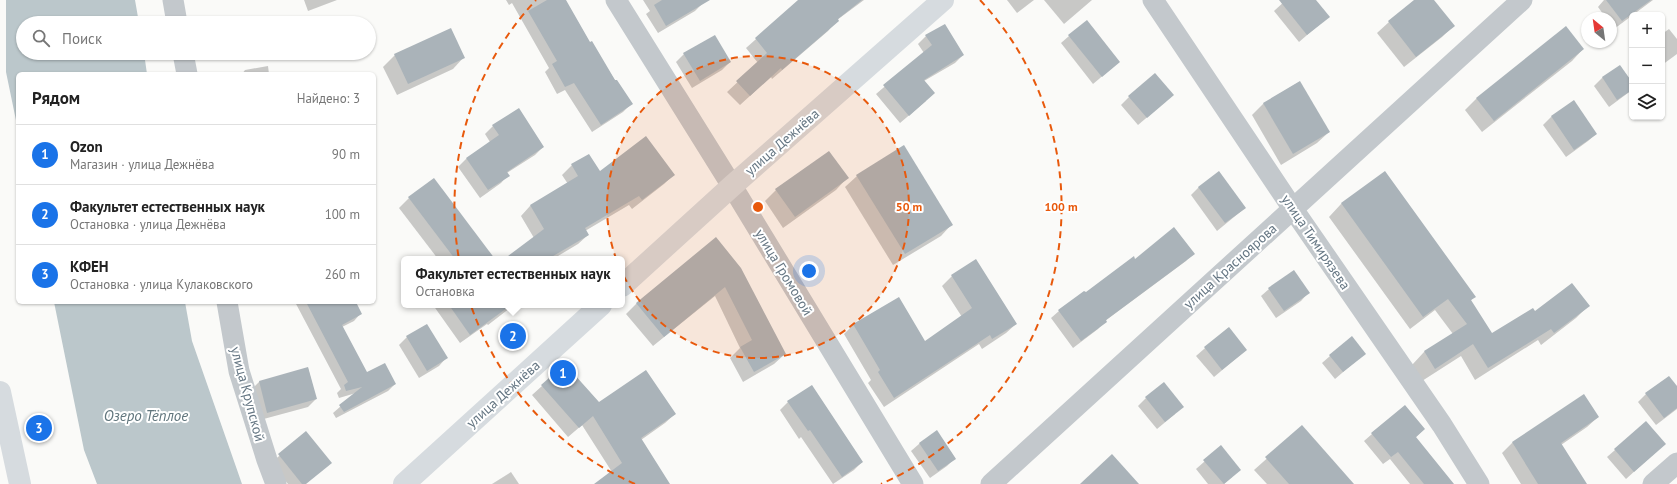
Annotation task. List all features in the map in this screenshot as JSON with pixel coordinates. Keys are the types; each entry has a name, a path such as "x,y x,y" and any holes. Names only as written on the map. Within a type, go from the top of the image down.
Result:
{"main road":[{"name":"улица Дежнёва","path":"625,283 732,186 943,0"},
{"name":"улица Дежнёва","path":"404,484 598,308"},
{"path":"0,392 20,484"}],"street":[{"path":"173,0 176,16"},
{"name":"улица Громовой","path":"616,0 732,186 913,484"},
{"name":"улица Тимирязева","path":"1153,0 1293,209 1442,425 1479,484"},
{"name":"улица Красноярова","path":"991,484 1522,0"},
{"path":"184,60 187,72"},
{"name":"улица Крупской","path":"227,304 239,371 276,484"},
{"path":"1653,484 1677,463"}],"water":[{"path":"6,0 135,0 138,16 16,16 16,60 145,60 147,72 16,72 16,120 6,72"},
{"name":"Озеро Тёплое","path":"54,304 185,304 192,341 242,484 97,484 84,450"}],"building":[{"path":"547,0 566,0 590,42 592,41 615,80 617,80 633,104 601,125 574,83 565,87 552,64 557,61 528,11"},
{"path":"662,0 710,0 666,26 654,5"},
{"path":"798,0 862,0 750,96 736,81 767,53 755,38"},
{"path":"1279,0 1316,0 1330,17 1307,35"},
{"path":"1414,0 1434,0 1455,26 1416,57 1388,21"},
{"path":"1606,0 1651,0 1634,12 1629,12 1629,16 1622,21 1617,12 1615,12"},
{"path":"1087,20 1120,62 1102,77 1068,35"},
{"path":"945,24 964,55 924,80 935,93 909,116 883,85 932,45 925,35"},
{"path":"1566,26 1581,45 1581,48 1584,49 1494,121 1476,98"},
{"path":"451,28 465,58 408,84 394,54"},
{"path":"715,35 731,62 700,81 683,53"},
{"path":"1620,65 1629,78 1629,92 1617,100 1602,77"},
{"path":"1155,73 1174,95 1147,118 1128,96"},
{"path":"1300,81 1330,132 1293,154 1263,103"},
{"path":"1574,100 1597,134 1574,150 1551,116"},
{"path":"519,108 544,147 507,172 510,176 488,190 466,158 499,135 492,125"},
{"path":"646,136 675,175 642,200 639,196 585,228 589,235 553,256 508,256 544,229 530,205 578,176 571,164 589,154 600,171"},
{"path":"904,145 953,225 905,254 856,175"},
{"path":"829,151 849,178 795,217 775,189"},
{"path":"1219,171 1246,208 1225,223 1198,187"},
{"path":"1385,171 1476,297 1471,300 1492,333 1533,308 1535,311 1572,283 1590,306 1554,333 1551,329 1488,368 1473,344 1435,369 1424,351 1467,324 1448,299 1423,317 1341,203"},
{"path":"434,178 493,256 453,256 408,197"},
{"path":"1174,227 1195,254 1106,320 1107,322 1081,341 1058,310 1084,291 1086,292 1134,256 1135,259"},
{"path":"716,237 741,268 786,354 754,372 740,347 752,340 725,287 664,337 636,303"},
{"path":"976,259 1017,324 992,339 990,335 894,398 878,372 880,370 853,324 899,297 925,341 972,308 951,275"},
{"path":"1294,270 1310,293 1284,311 1268,288"},
{"path":"307,304 357,304 362,314 342,325 367,372 385,363 396,384 344,412 339,405 362,387 346,391 344,385 348,382"},
{"path":"451,308 507,308 470,335"},
{"path":"427,324 448,358 427,371 406,336"},
{"path":"1229,327 1247,350 1222,370 1204,347"},
{"path":"1352,336 1366,354 1343,372 1329,355"},
{"path":"565,364 599,402 646,370 676,414 641,438 670,484 594,484 622,463 593,416 579,428 541,385"},
{"path":"308,367 317,399 267,413 259,381"},
{"path":"1669,376 1677,386 1677,408 1664,418 1645,393"},
{"path":"1164,382 1184,407 1165,422 1145,397"},
{"path":"812,385 863,462 842,477 810,430 808,431 787,401"},
{"path":"1584,394 1599,417 1561,443 1587,484 1538,484 1512,442"},
{"path":"1405,405 1425,429 1416,437 1454,484 1424,484 1398,452 1391,457 1371,433"},
{"path":"1646,421 1666,444 1634,472 1614,449"},
{"path":"1302,425 1354,484 1289,484 1265,457"},
{"path":"937,430 956,459 938,471 919,443"},
{"path":"306,431 332,463 306,484 302,484 278,454"},
{"path":"1221,445 1241,470 1224,484 1203,460"},
{"path":"1112,454 1139,484 1080,484"}],"place":[{"name":"Факультет естественных наук","path":"513,336"},
{"name":"Ozon","path":"563,373"},
{"name":"КФЕН","path":"39,428"}]}
